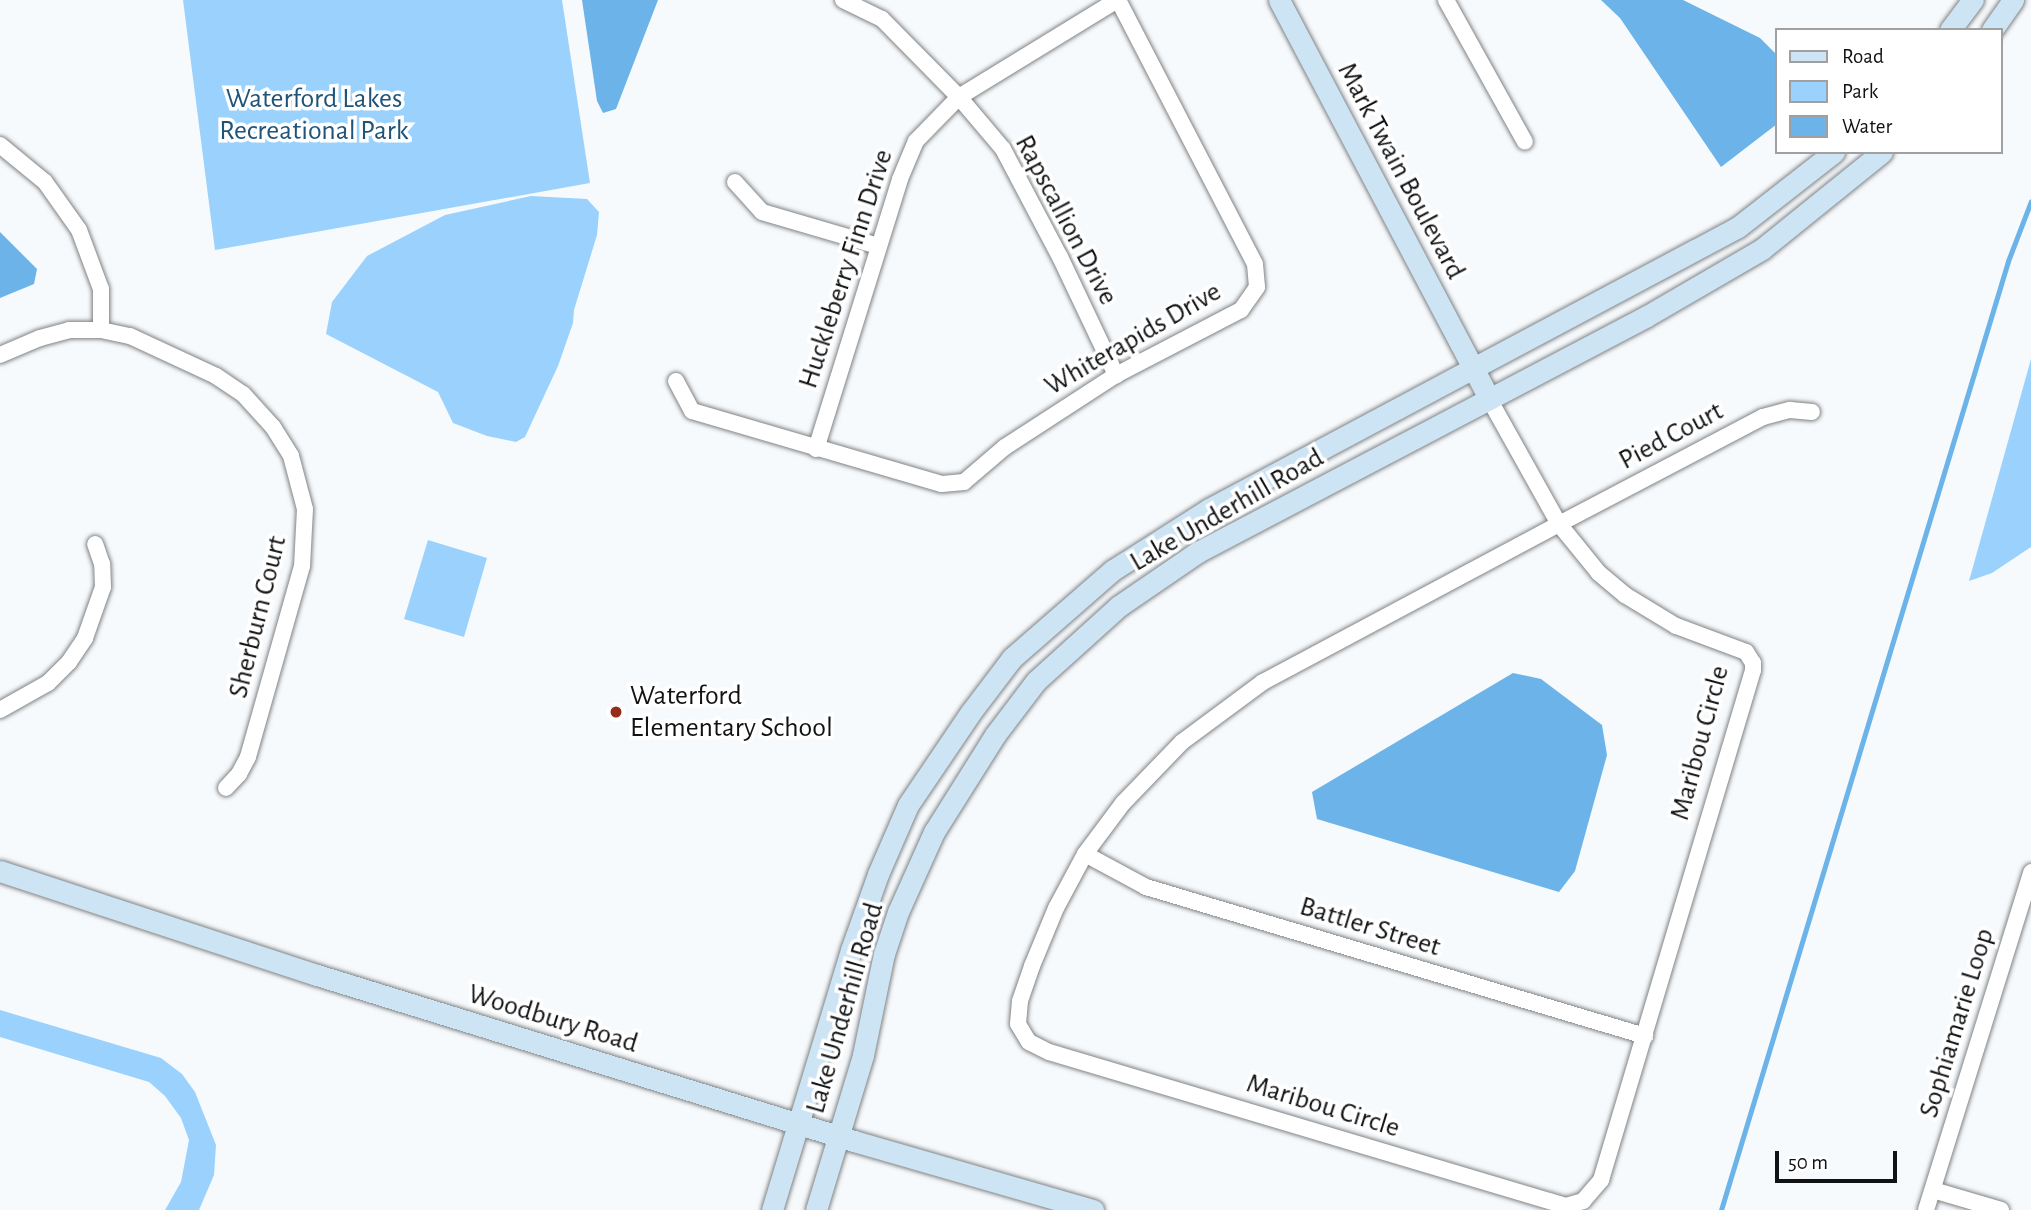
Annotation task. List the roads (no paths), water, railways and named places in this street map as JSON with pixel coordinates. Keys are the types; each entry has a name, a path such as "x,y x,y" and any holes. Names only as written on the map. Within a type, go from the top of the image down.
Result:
{"street":[{"name":"Rapscallion Drive","path":"843,0 882,19 959,97 1003,149 1060,257 1116,375"},
{"name":"Huckleberry Finn Drive","path":"816,449 878,246 916,141 959,97 1118,0"},
{"name":"Whiterapids Drive","path":"676,381 692,411 942,484 964,482 1004,447 1116,375 1241,310 1258,287 1255,264 1118,0"},
{"name":"Mark Twain Boulevard","path":"1279,0 1474,368"},
{"path":"1447,0 1525,142"},
{"path":"1952,28 1973,0"},
{"path":"1993,28 2012,0"},
{"path":"0,145 45,182 79,230 102,289 100,330"},
{"name":"Lake Underhill Road","path":"772,1210 850,950 878,874 908,805 971,712 1012,658 1113,570 1209,509 1738,227 1830,154"},
{"name":"Lake Underhill Road","path":"816,1210 867,1041 888,940 898,912 934,832 995,735 1036,681 1119,606 1198,552 1488,397 1647,316 1762,249 1880,154"},
{"path":"735,182 762,212 878,246"},
{"name":"Sherburn Court","path":"0,355 54,334 100,330 130,335 158,346 216,376 243,394 264,415 282,441 302,490 306,527 302,566 248,757 239,774 226,788"},
{"name":"Maribou Circle","path":"1474,368 1559,524 1598,572 1625,595 1676,626 1740,649 1753,663 1752,678 1601,1180 1583,1201 1566,1206 1049,1052 1029,1042 1018,1024 1020,1001 1056,908 1085,854 1116,811 1163,760 1243,694 1559,524"},
{"name":"Pied Court","path":"1559,524 1763,417 1790,410 1812,412"},
{"path":"0,710 48,684 69,662 85,638 103,587 103,564 95,544"},
{"name":"Battler Street","path":"1085,854 1146,887 1645,1037"},
{"name":"Woodbury Road","path":"0,871 317,975 798,1124 1093,1210"},
{"name":"Sophiamarie Loop","path":"1926,1210 2031,872"},
{"path":"1933,1190 2001,1210"}],"water":[{"path":"582,0 658,0 616,109 603,113 597,101"},
{"path":"1601,0 1683,0 1760,38 1776,54 1776,125 1721,167 1620,18"},
{"path":"0,232 37,269 34,284 0,298"},
{"path":"1513,673 1541,679 1602,725 1607,755 1575,871 1559,892 1317,819 1312,792"}],"waterway":[{"path":"1721,1210 2008,261 2031,201"}],"place":[{"name":"Waterford Elementary School","path":"616,712"}],"park label":[{"name":"Waterford Lakes Recreational Park","path":"314,115"}]}
